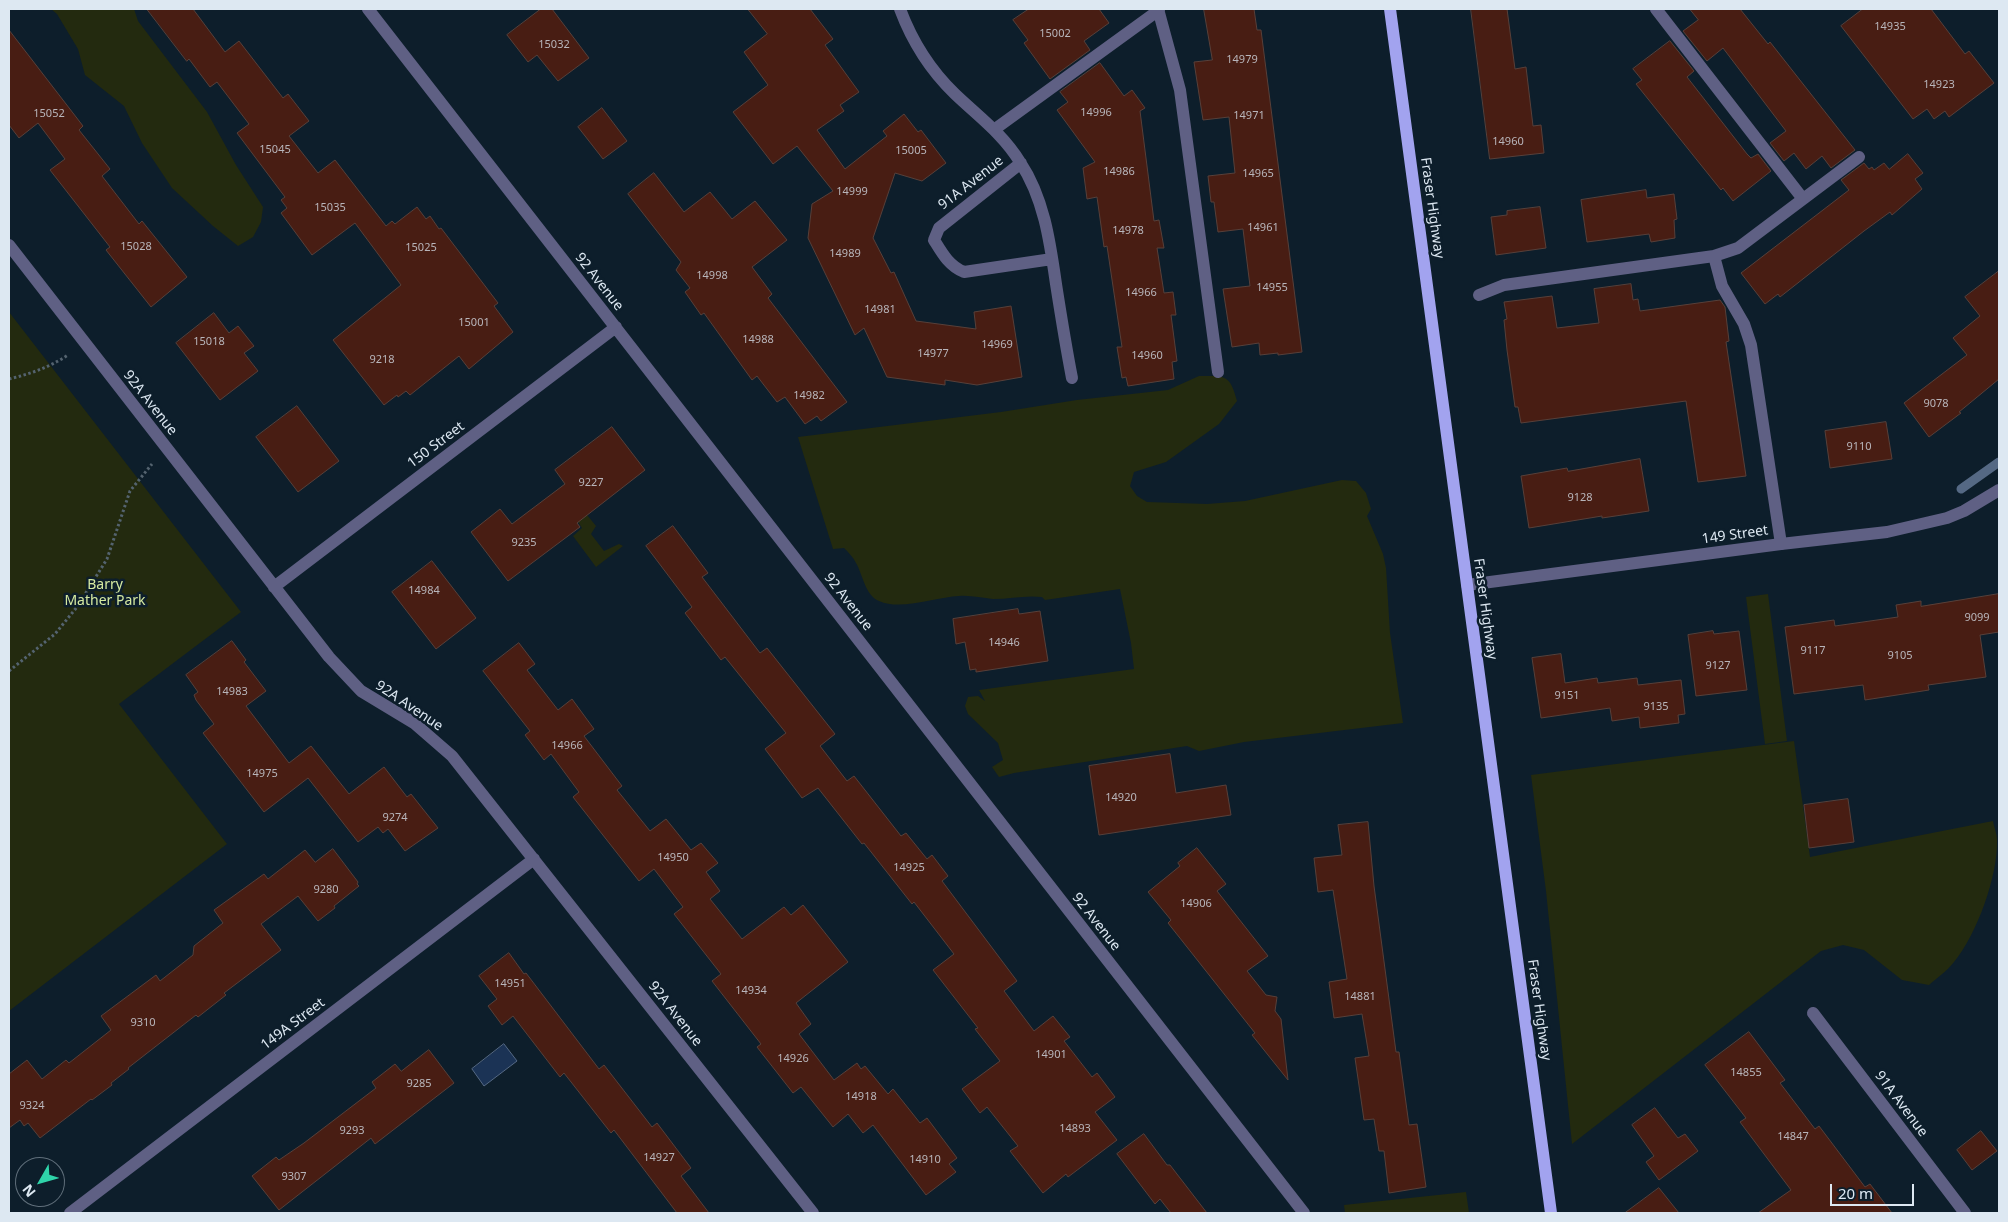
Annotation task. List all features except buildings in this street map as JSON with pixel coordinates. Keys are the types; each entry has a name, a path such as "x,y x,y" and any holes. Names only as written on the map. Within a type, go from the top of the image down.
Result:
{"main road":[{"name":"Fraser Highway","path":"1390,9 1551,1213"}],"street":[{"name":"92 Avenue","path":"368,9 1304,1213"},
{"name":"91A Avenue","path":"900,9 906,25 923,56 940,79 995,129 1021,163 1039,202 1047,228 1072,378"},
{"path":"995,129 1159,9 1180,90 1218,372"},
{"path":"1656,9 1804,198"},
{"path":"1479,295 1504,285 1714,256 1738,248 1859,157"},
{"name":"91A Avenue","path":"1021,163 938,228 934,240 949,263 964,272 1052,259"},
{"name":"92A Avenue","path":"9,245 329,657 360,691 414,723 452,756 813,1213"},
{"path":"1714,256 1722,286 1744,324 1751,345 1780,544"},
{"name":"150 Street","path":"274,587 616,327"},
{"name":"149 Street","path":"1467,585 1887,532 1947,518 1964,511 1999,490"},
{"name":"149A Street","path":"70,1213 534,860"},
{"name":"91A Avenue","path":"1813,1013 1965,1213"}],"path":[{"path":"9,379 30,374 68,355"},
{"path":"9,671 55,634 77,607 107,559 130,491 152,464"}],"green space":[{"path":"51,9 134,9 138,21 207,112 236,165 263,207 261,222 253,237 238,246 172,188 142,143 124,106 85,75 78,49 57,14"},
{"name":"Barry Mather Park","path":"9,312 241,612 119,704 227,844 9,1011"},
{"path":"1199,376 1225,378 1232,386 1237,401 1219,424 1166,462 1134,472 1130,486 1137,496 1147,502 1207,504 1245,501 1342,480 1356,481 1366,493 1371,509 1367,516 1383,554 1386,568 1390,633 1403,723 1244,742 1199,751 1187,746 1014,773 999,777 992,767 1003,760 998,743 968,714 965,706 968,697 978,696 985,701 979,690 1134,669 1131,643 1120,589 1045,600 1042,597 993,599 963,596 898,605 879,601 867,590 856,563 849,553 844,548 833,549 798,437 1001,412 1077,400 1168,390"},
{"path":"583,510 596,526 591,534 604,551 619,544 623,546 596,567 573,536 582,528 573,514"},
{"path":"1768,594 1787,741 1765,744 1746,597"},
{"path":"1794,741 1810,857 1993,821 1997,835 1994,870 1985,904 1971,936 1951,965 1929,985 1902,980 1864,950 1843,945 1821,951 1572,1144 1546,891 1531,775"},
{"path":"1466,1192 1469,1213 1345,1213 1344,1205"}],"water":[{"path":"504,1044 517,1061 484,1086 472,1069"}],"waterway":[{"path":"1961,489 1999,462"}]}
